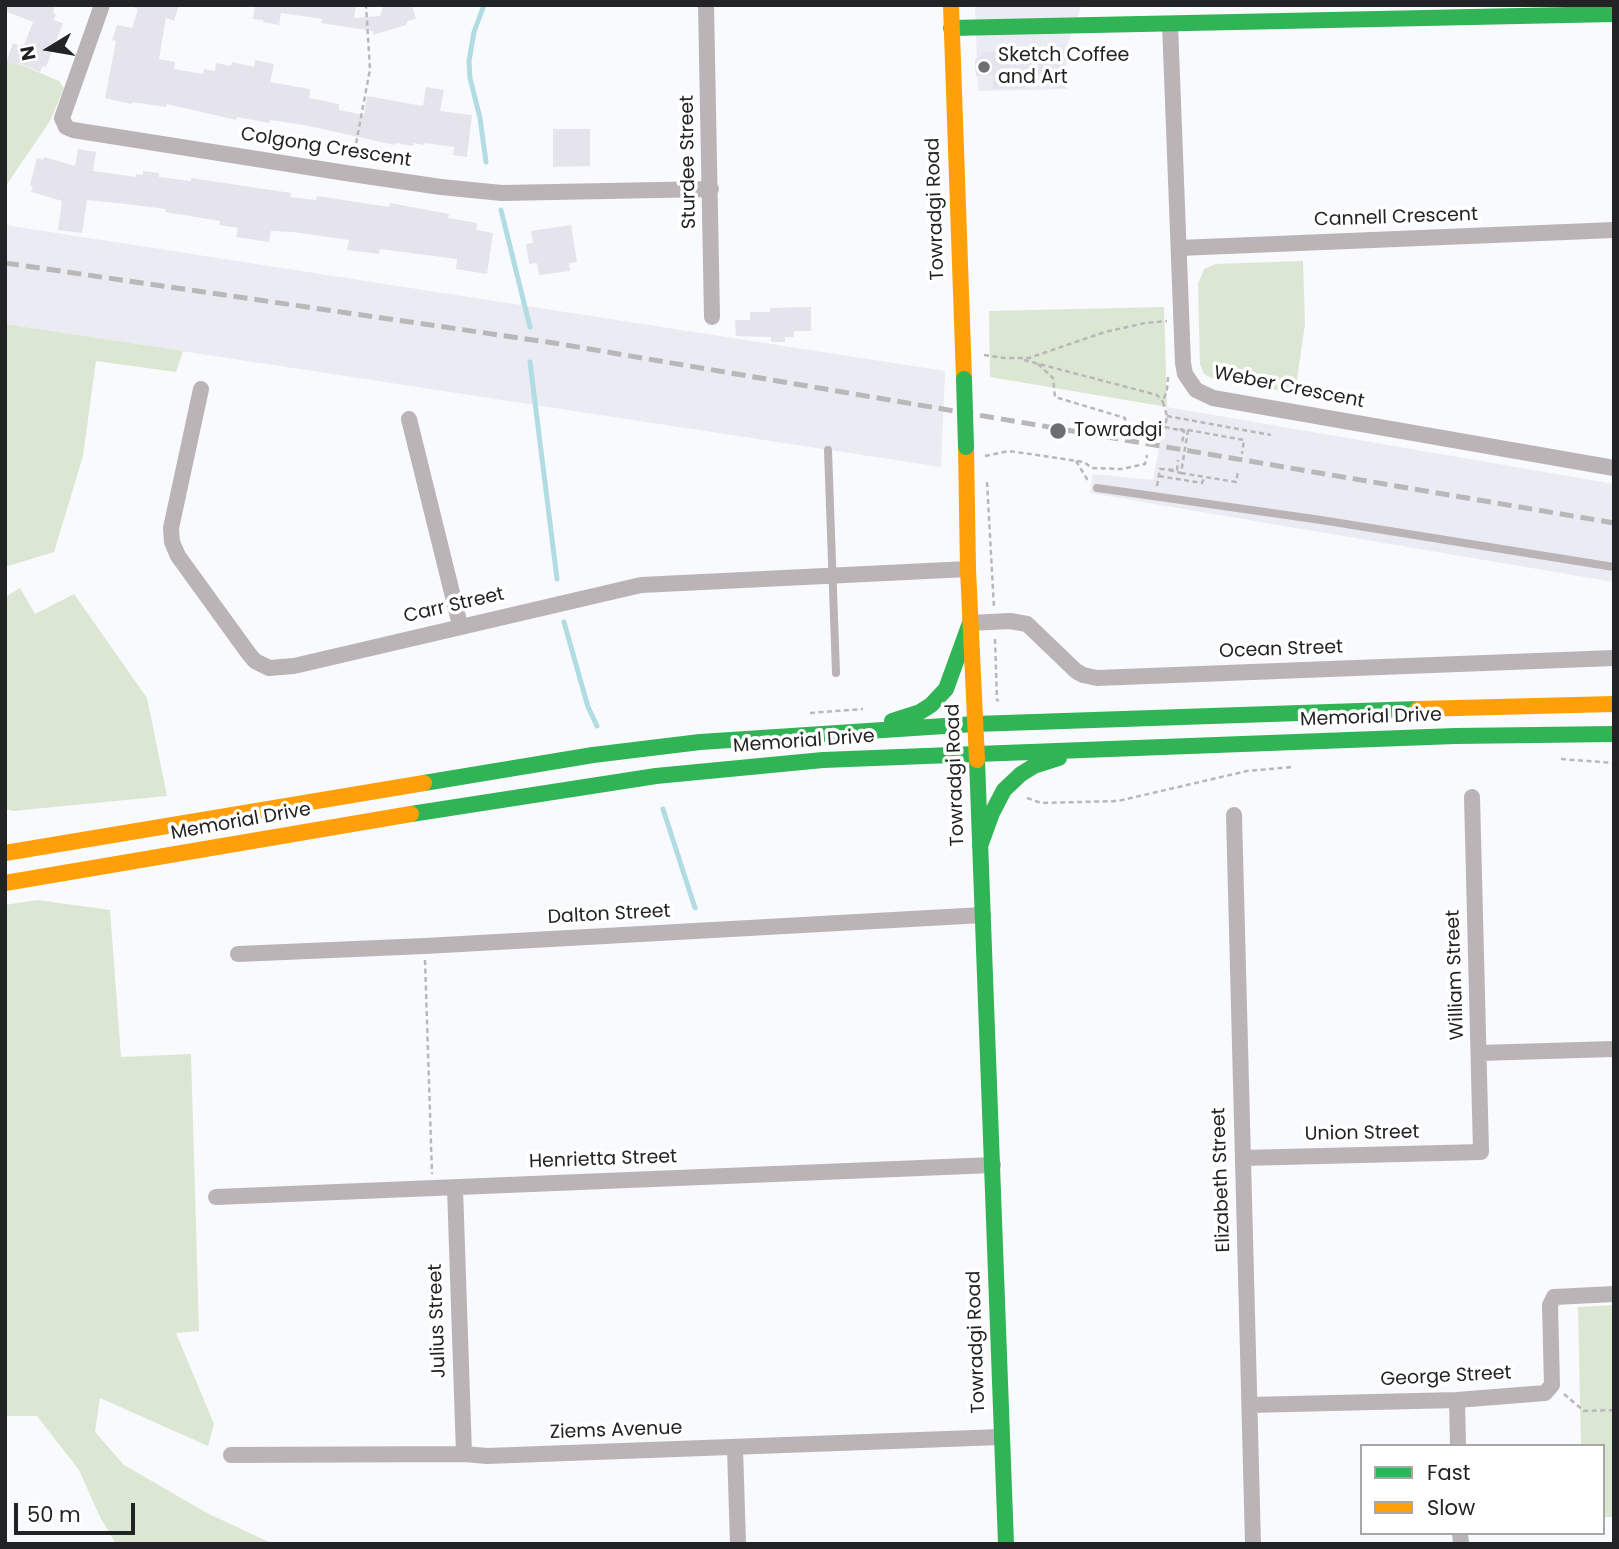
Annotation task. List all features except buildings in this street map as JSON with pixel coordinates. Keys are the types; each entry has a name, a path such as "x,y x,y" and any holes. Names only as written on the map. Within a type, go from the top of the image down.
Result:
{"main road":[{"name":"Towradgi Road","path":"951,5 968,569 1006,1544"},
{"path":"951,28 1170,24 1462,11 1614,14"},
{"path":"840,732 909,717 931,705 946,690 970,623"},
{"name":"Memorial Drive","path":"5,853 593,755 687,743 975,724 1614,704"},
{"name":"Memorial Drive","path":"5,883 502,799 656,776 823,760 1455,736 1614,734"},
{"path":"980,846 1004,790 1021,774 1050,761 1108,748"}],"street":[{"name":"Colgong Crescent","path":"102,5 62,118 66,127 73,130 441,187 502,192 711,190"},
{"name":"Sturdee Street","path":"706,5 712,317"},
{"path":"1218,5 1219,22"},
{"name":"Weber Crescent","path":"1170,24 1181,320 1185,374 1196,390 1213,398 1614,468"},
{"name":"Cannell Crescent","path":"1179,248 1614,230"},
{"name":"Carr Street","path":"201,389 172,528 172,542 178,556 255,661 270,668 285,668 641,584 968,569"},
{"path":"409,418 460,625"},
{"name":"Ocean Street","path":"970,623 1010,621 1027,624 1076,671 1097,678 1614,657"},
{"name":"William Street","path":"1472,797 1481,1152"},
{"name":"Elizabeth Street","path":"1234,815 1253,1544"},
{"name":"Dalton Street","path":"238,954 983,915"},
{"path":"1479,1052 1614,1049"},
{"name":"Union Street","path":"1243,1158 1481,1152"},
{"name":"Henrietta Street","path":"216,1197 993,1165"},
{"name":"Julius Street","path":"454,1188 464,1454"},
{"path":"1552,1385 1550,1305 1555,1297 1614,1294"},
{"name":"George Street","path":"1250,1405 1457,1400 1545,1393 1552,1385"},
{"path":"1457,1400 1458,1444"},
{"name":"Ziems Avenue","path":"231,1455 487,1456 1001,1437"},
{"path":"734,1448 738,1544"}],"lane":[{"path":"828,450 836,673"},
{"path":"1097,488 1321,520 1614,567"}],"path":[{"path":"352,174 370,69 366,5"},
{"path":"1016,359 1041,355 1125,327 1181,320"},
{"path":"981,354 1033,361 1157,395 1163,402 1167,416 1165,427 1244,440 1242,454"},
{"path":"1033,361 1052,378 1055,397 1125,418 1126,435"},
{"path":"1163,402 1168,375"},
{"path":"1167,416 1271,435"},
{"path":"1224,437 1226,427"},
{"path":"1177,429 1184,431 1182,444"},
{"path":"1181,473 1188,430"},
{"path":"979,458 1009,451 1084,462 1093,468 1121,469 1145,464 1147,455"},
{"path":"1178,460 1177,470 1169,470 1236,482 1238,471"},
{"path":"1159,476 1202,483 1204,477"},
{"path":"986,478 989,488 997,700 1002,703"},
{"path":"801,714 872,709"},
{"path":"1550,758 1614,764"},
{"path":"1025,796 1041,803 1118,801 1247,771 1296,766"},
{"path":"425,946 432,1189"},
{"path":"1552,1385 1584,1411 1614,1410"}],"shaded area":[{"path":"975,5 1082,5 1066,48 1067,89 978,91"},
{"path":"5,225 945,371 941,467 5,324"},
{"path":"1167,407 1614,484 1614,582 1090,493 1093,474 1153,480"}],"green space":[{"path":"5,58 59,81 64,88 50,121 5,187"},
{"path":"1303,261 1305,324 1295,393 1215,380 1204,374 1200,364 1198,284 1204,269 1215,264"},
{"path":"1164,307 1167,407 990,377 989,311"},
{"path":"5,324 183,351 176,372 96,361 83,456 54,552 5,567"},
{"path":"20,588 35,614 74,594 147,698 167,796 13,811 5,809 5,597"},
{"path":"37,900 110,910 121,1057 191,1054 199,1331 176,1333 214,1424 208,1446 100,1398 95,1432 124,1465 207,1513 273,1544 116,1544 100,1517 79,1470 37,1416 5,1416 5,905"},
{"path":"1614,1305 1614,1544 1612,1517 1605,1517 1605,1444 1581,1444 1578,1307"}],"waterway":[{"path":"484,5 474,32 469,61 486,162"},
{"path":"501,210 530,327"},
{"path":"530,362 557,579"},
{"path":"564,622 588,707 597,726"},
{"path":"663,809 695,908"}],"railway":[{"path":"5,263 554,343 1614,523"}],"traffic: fast":[{"path":"951,28 1614,14"},
{"path":"964,379 966,447"},
{"path":"892,721 920,712 946,689 970,623"},
{"path":"975,724 1418,709"},
{"path":"424,783 593,755 700,742 975,724"},
{"path":"977,754 1455,736 1614,734"},
{"path":"411,814 656,776 823,760 977,754"},
{"path":"980,846 1004,790 1034,766 1059,758"},
{"path":"977,760 1006,1544"}],"traffic: slow":[{"path":"951,5 964,379"},
{"path":"966,447 968,569 977,760"},
{"path":"1418,709 1614,704"},
{"path":"5,853 424,783"},
{"path":"5,883 411,814"}],"place":[{"name":"Sketch Coffee and Art","path":"984,67"},
{"name":"Towradgi","path":"1058,431"}]}
